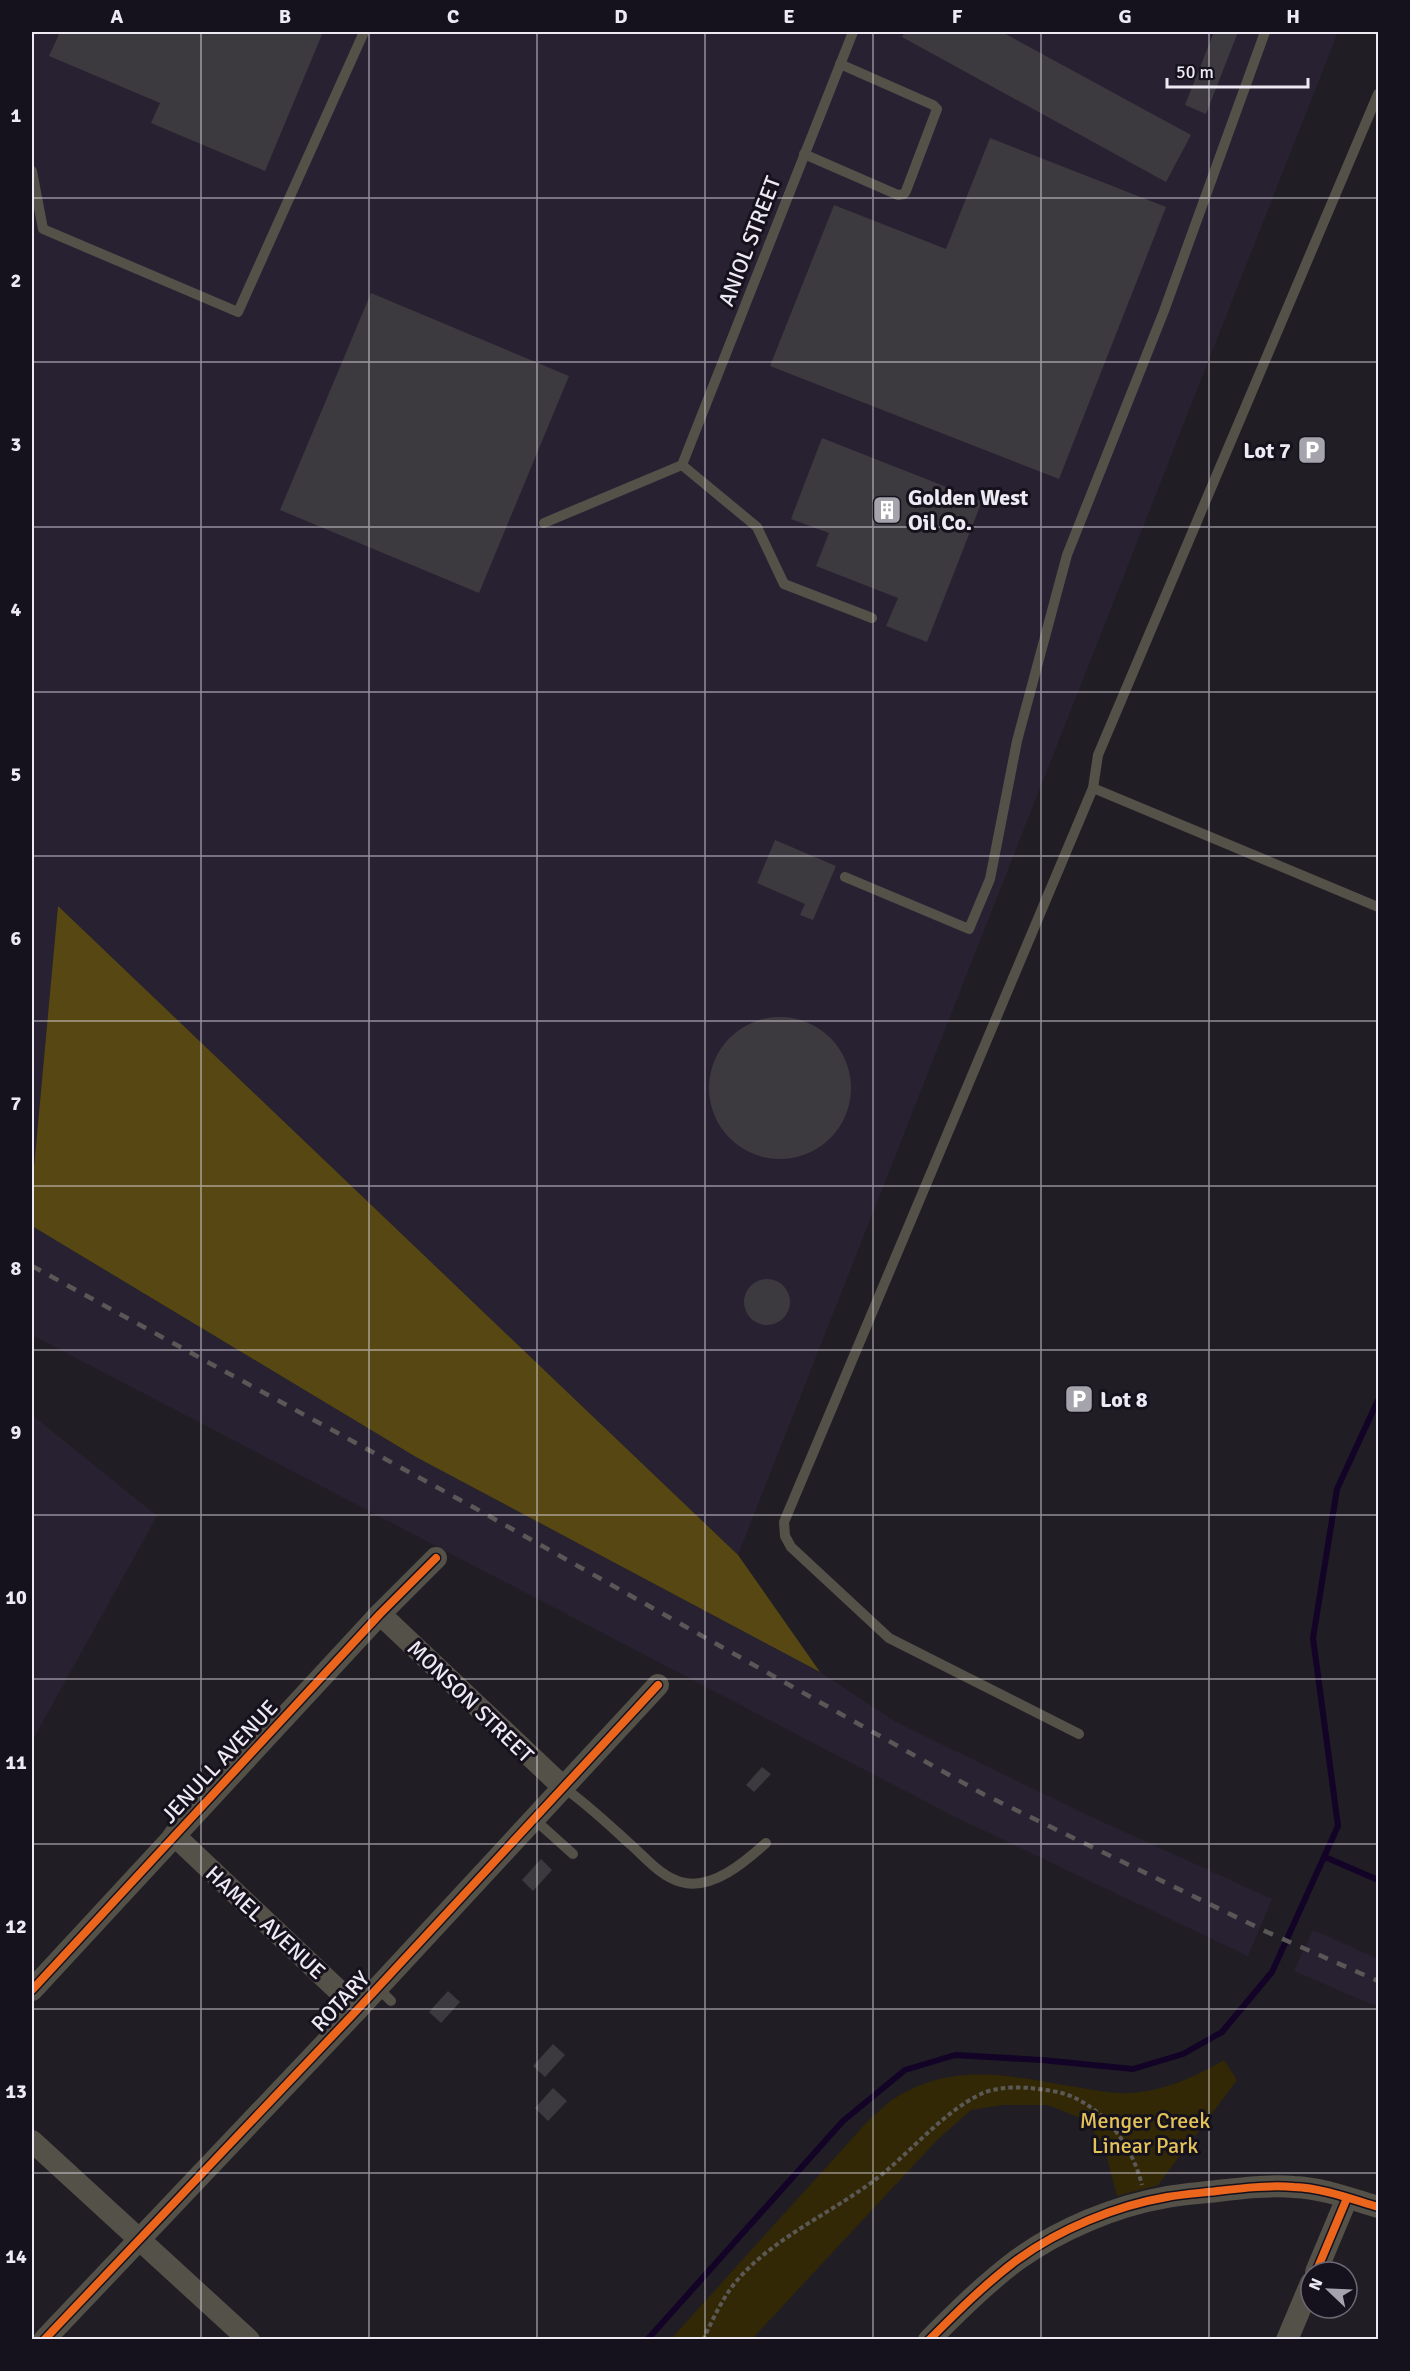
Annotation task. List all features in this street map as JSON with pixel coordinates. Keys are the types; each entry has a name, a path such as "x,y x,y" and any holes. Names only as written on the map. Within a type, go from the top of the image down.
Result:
{"street":[{"name":"JENULL AVENUE","path":"32,1990 380,1614 436,1558"},
{"name":"MONSON STREET","path":"380,1614 563,1787"},
{"name":"ROTARY","path":"45,2340 358,2009 384,1994 534,1819 658,1685"},
{"name":"HAMEL AVENUE","path":"174,1835 358,2009"},
{"path":"32,2141 249,2340"},
{"path":"930,2340 982,2287 1019,2259 1067,2231 1138,2203 1168,2196 1254,2187 1295,2187 1378,2207"},
{"path":"1321,2260 1347,2198"},
{"path":"1287,2340 1299,2312"}],"lane":[{"path":"32,171 43,229 238,312 364,32"},
{"name":"ANIOL STREET","path":"682,465 853,32"},
{"path":"846,877 969,929 990,879 1017,741 1066,555 1164,310 1265,32"},
{"path":"804,154 898,195 906,191 937,109 933,105 840,64"},
{"path":"1079,1734 889,1638 791,1547 784,1536 784,1522 1093,788 1098,755 1378,94"},
{"path":"544,523 682,465 757,527 784,584 872,618"},
{"path":"1093,788 1378,907"},
{"path":"563,1787 585,1803 665,1875 683,1883 710,1881 740,1867 766,1843"},
{"path":"534,1819 573,1854"}],"path":[{"path":"703,2340 713,2317 734,2285 759,2258 781,2241 849,2199 885,2172 911,2147 964,2104 983,2093 1017,2087 1074,2097 1102,2117 1121,2139 1136,2163 1143,2191"}],"shaded area":[{"path":"32,32 1338,32 738,1555 58,906 32,1189"},
{"path":"58,906 738,1555 820,1672 416,1457 32,1226 32,1189"},
{"path":"32,1226 416,1457 820,1672 896,1722 1083,1813 1272,1899 1248,1956 953,1816 32,1335"},
{"path":"32,1415 157,1516 32,1741"},
{"path":"1313,1930 1378,1959 1378,2007 1294,1971"}],"green space":[{"name":"Menger Creek Linear Park","path":"1224,2060 1237,2080 1158,2185 1117,2196 1104,2145 1083,2119 1048,2105 1002,2105 971,2110 938,2139 752,2339 671,2339 868,2121 892,2100 914,2088 936,2080 979,2075 1023,2078 1115,2093 1143,2092 1179,2082"}],"building":[{"path":"60,32 323,32 265,171 151,123 160,103 49,56"},
{"path":"905,32 1002,32 1191,135 1166,182 902,37"},
{"path":"1214,32 1238,32 1206,114 1185,105"},
{"path":"990,138 1166,207 1059,479 770,366 834,205 946,249"},
{"path":"371,293 569,376 479,593 280,510"},
{"name":"Golden West Oil Co.","path":"822,438 982,501 927,642 886,626 898,598 816,566 829,533 791,519"},
{"path":"775,840 836,866 813,920 800,915 805,904 757,883"},
{"path":"780,1017 807,1022 830,1038 846,1061 851,1088 846,1115 830,1138 807,1154 780,1159 753,1154 730,1138 714,1115 709,1088 714,1061 730,1038 753,1022"},
{"path":"767,1279 776,1280 783,1286 789,1293 789,1311 783,1318 776,1324 767,1325 758,1324 751,1318 745,1311 744,1302 745,1293 751,1286 758,1280"},
{"path":"762,1767 771,1774 754,1792 746,1785"},
{"path":"541,1859 552,1870 533,1891 522,1880"},
{"path":"448,1991 460,2002 441,2023 429,2012"},
{"path":"553,2044 565,2055 545,2077 533,2066"},
{"path":"553,2088 567,2101 548,2121 535,2108"}],"waterway":[{"path":"647,2340 843,2121 905,2070 955,2055 1042,2060 1133,2069 1183,2054 1222,2032 1272,1972 1338,1826 1313,1638 1337,1489 1378,1400"},
{"path":"1325,1857 1378,1880"}],"railway":[{"path":"32,1266 473,1507 983,1794 1267,1932 1378,1981"}],"cycle path":[{"path":"32,1990 380,1614 436,1558"},
{"path":"44,2340 358,2009 658,1685"},
{"path":"929,2340 961,2308 1017,2260 1051,2238 1089,2220 1128,2206 1180,2195 1275,2186 1316,2189 1378,2207"},
{"path":"1321,2260 1347,2198"}],"place":[{"name":"Lot 7","path":"1312,450"},
{"name":"Golden West Oil Co.","path":"887,510"},
{"name":"Lot 8","path":"1079,1399"}]}
